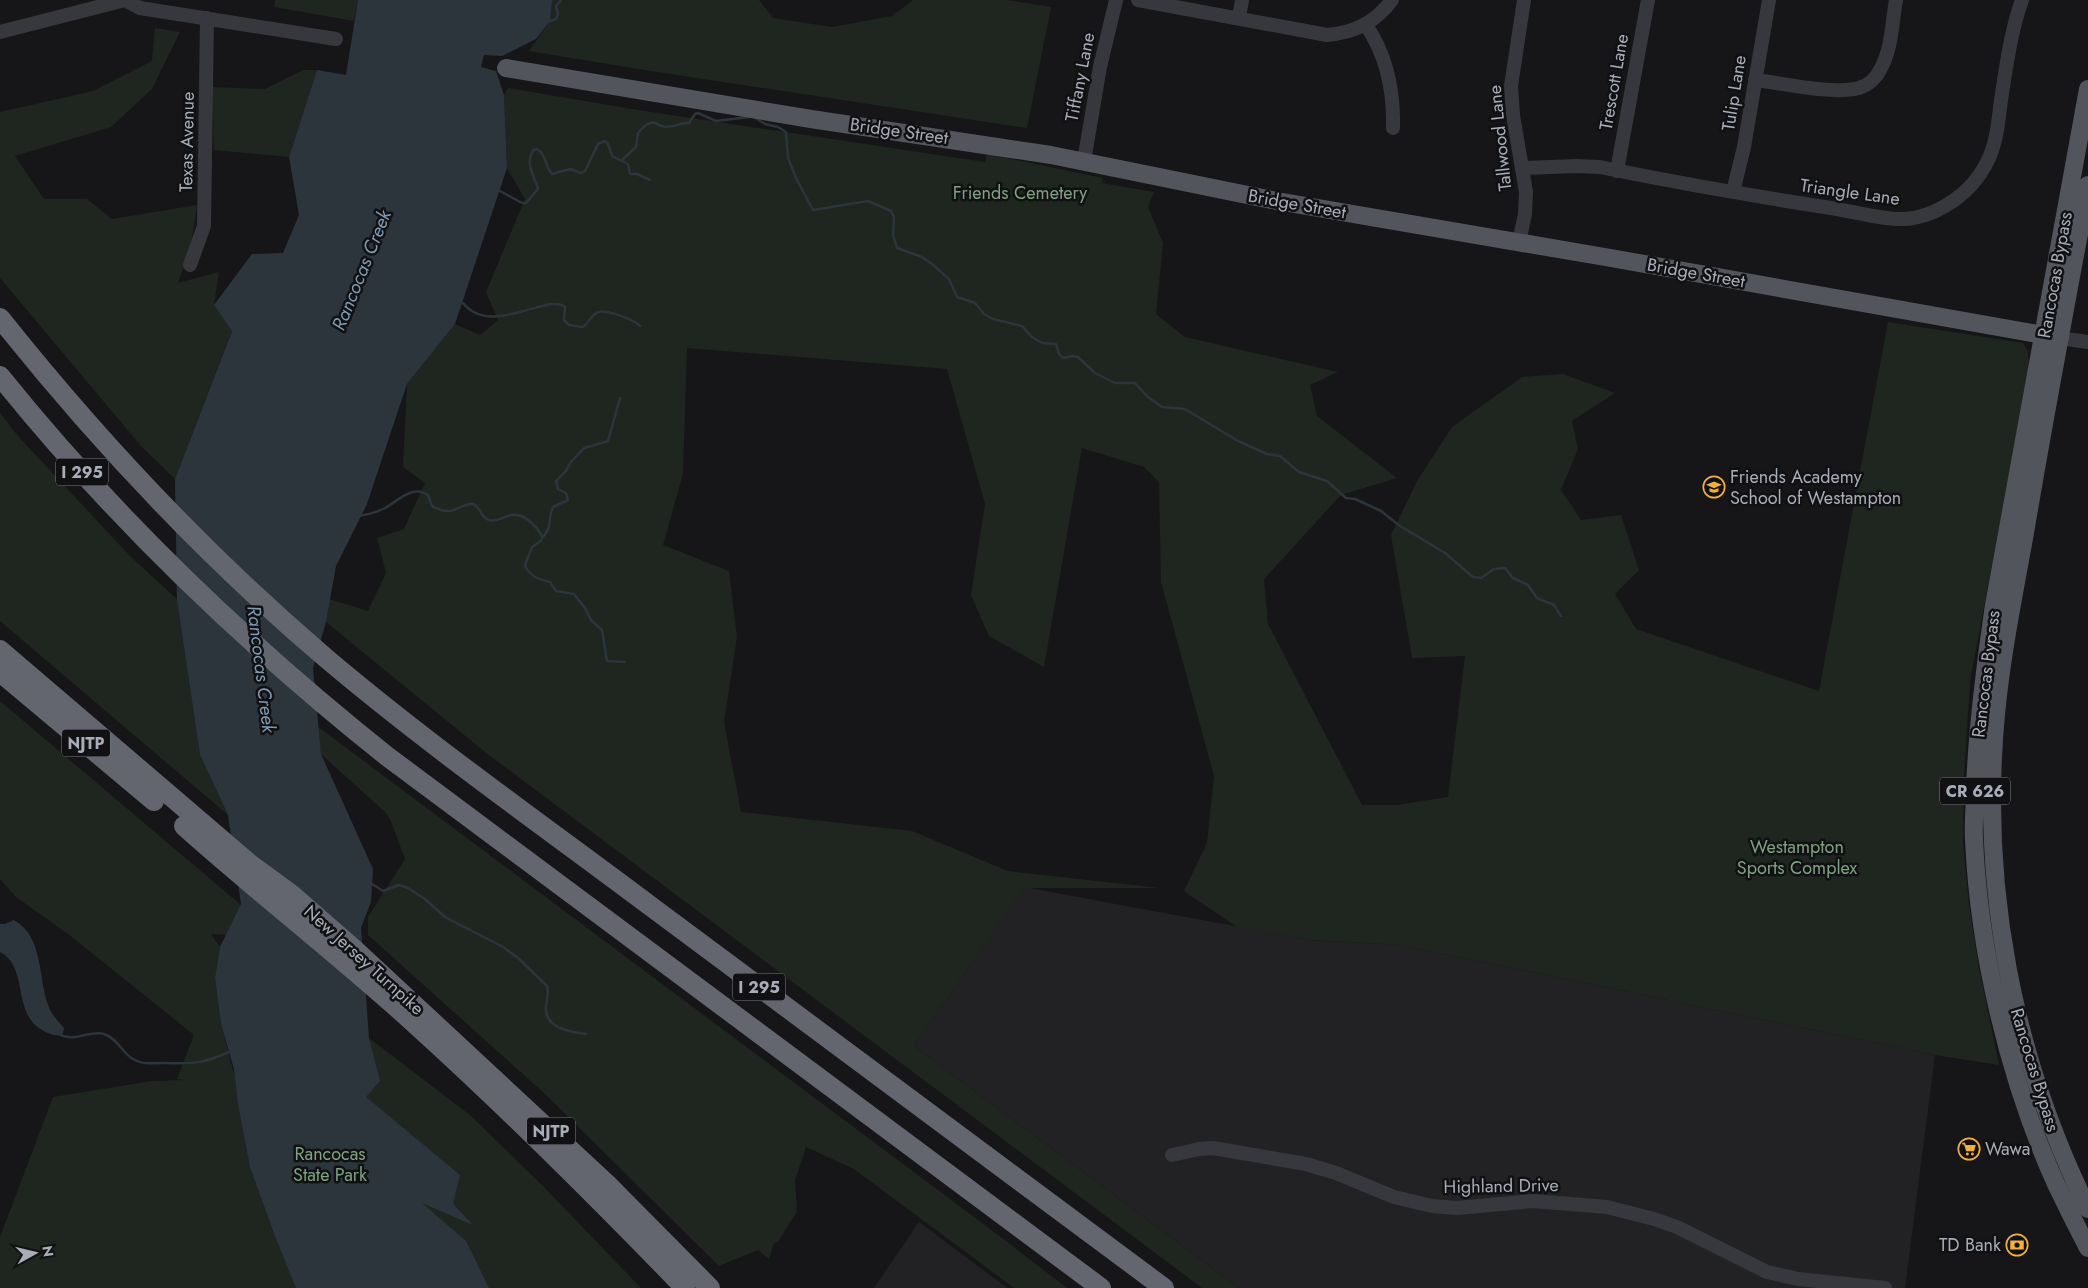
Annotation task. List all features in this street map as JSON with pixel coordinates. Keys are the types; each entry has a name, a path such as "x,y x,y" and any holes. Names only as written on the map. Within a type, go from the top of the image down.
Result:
{"highway":[{"name":"I 295","path":"0,318 90,426 165,506 241,582 356,683 683,931 1164,1288"},
{"name":"I 295","path":"0,376 102,494 169,563 230,622 332,712 388,757 1100,1288"},
{"name":"New Jersey Turnpike","path":"0,650 250,864 320,918 385,988 568,1168 685,1288"},
{"name":"New Jersey Turnpike","path":"0,672 171,815 385,988 600,1178 710,1288"}],"main road":[{"name":"Bridge Street","path":"506,68 730,106 990,144 1084,160 1150,176 1277,201 2052,336"},
{"name":"Rancocas Bypass","path":"2088,89 2003,653 1993,744 1992,834 1996,893 2004,951 2022,1035 2038,1089 2057,1140 2088,1208"},
{"name":"Rancocas Bypass","path":"2088,185 2052,336 1994,605 1983,679 1976,753 1974,838 1981,924 2001,1018 2023,1100 2056,1183 2088,1248"}],"street":[{"path":"0,32 125,0 140,8 336,39"},
{"name":"Tiffany Lane","path":"1084,160 1100,67 1116,0"},
{"path":"1138,0 1239,17 1327,35 1351,32 1366,25 1392,0"},
{"path":"1239,17 1242,0"},
{"name":"Tallwood Lane","path":"1519,242 1526,214 1526,192 1513,115 1511,86 1524,0"},
{"name":"Trescott Lane","path":"1617,171 1648,0"},
{"name":"Tulip Lane","path":"1733,192 1744,147 1770,0"},
{"path":"1755,80 1828,89 1849,90 1860,87 1877,75 1882,66 1889,45 1896,0"},
{"name":"Triangle Lane","path":"1523,168 1588,166 1733,192 1900,218 1914,218 1951,203 1971,186 1979,176 1993,148 2011,46 2022,0"},
{"name":"Texas Avenue","path":"190,265 204,226 207,18"},
{"path":"1366,25 1377,42 1387,68 1391,88 1393,128"},
{"name":"Bridge Street","path":"2052,336 2088,341"},
{"name":"Highland Drive","path":"1172,1155 1213,1148 1306,1164 1336,1173 1394,1197 1432,1206 1457,1208 1533,1201 1607,1207 1642,1215 1677,1228 1767,1272 1798,1279 1885,1288"}],"shaded area":[{"path":"1024,887 1310,940 1401,945 1935,1055 1905,1288 1239,1288 914,1046"},
{"path":"919,1222 1007,1288 874,1288"}],"green space":[{"path":"275,0 358,0 354,21 274,7"},
{"path":"552,0 759,0 773,18 832,27 892,16 913,0 1006,0 1051,7 1027,128 529,51 550,21"},
{"path":"155,28 180,32 152,89 111,127 15,156 44,199 87,199 112,219 197,205 191,246 178,283 219,272 214,305 232,330 175,479 141,446 0,278 0,112 93,91 152,61"},
{"path":"303,70 317,70 289,157 214,150 212,87 265,89"},
{"path":"508,88 638,110 985,162 987,154 1103,178 1102,183 1154,192 1148,207 1163,243 1156,314 1185,337 1338,372 1310,385 1317,416 1397,478 1341,495 1264,579 1268,624 1362,805 1396,805 1448,797 1465,656 1412,658 1391,535 1417,481 1452,427 1522,377 1563,374 1615,393 1572,421 1578,449 1561,490 1581,520 1621,515 1639,570 1615,594 1636,629 1819,691 1888,322 2023,343 2028,351 2029,368 1970,681 1964,779 1963,843 1969,905 1979,968 1999,1065 1935,1055 1401,945 1310,940 1237,927 1184,891 1207,843 1214,776 1161,582 1159,482 1144,467 1082,448 1044,667 989,636 971,595 985,504 947,369 687,348 683,474 663,545 729,571 737,637 724,722 741,812 912,831 1008,871 1160,888 1024,888 914,1046 1239,1288 1202,1288 485,752 326,622 329,599 368,611 386,573 377,538 404,529 425,483 403,467 407,384 455,324 480,335 498,320 486,292 525,199 507,168 504,95"},
{"path":"0,413 18,436 131,557 177,599 200,755 228,815 0,621"},
{"name":"Rancocas State Park","path":"0,701 241,905 227,935 211,934 220,947 215,979 221,1024 234,1074 370,1040 369,1038 470,1115 544,1187 641,1288 0,1288 0,1237 53,1097 152,1081 185,1080 177,1079 194,1035 68,934 16,897 0,879"},
{"path":"317,726 1067,1288 1014,1288 854,1169 806,1147 795,1180 797,1211 778,1242 774,1243 769,1259 758,1250 719,1266 545,1094 368,935 368,917 405,859 390,819 385,812 321,754"}],"water":[{"name":"Rancocas Creek","path":"358,0 552,0 550,21 536,39 502,56 484,55 481,67 496,71 504,95 507,168 455,324 407,384 367,504 336,566 326,622 313,668 321,754 373,869 371,902 361,928 369,1038 380,1081 366,1097 460,1175 453,1204 473,1225 422,1203 466,1241 489,1288 296,1288 250,1167 238,1104 234,1069 221,1024 215,978 220,947 241,904 228,815 200,755 177,600 175,479 232,331 214,305 252,254 283,253 299,215 289,157 317,70 346,75"},
{"path":"14,920 24,927 31,937 48,1005 64,1028 61,1035 47,1033 33,1023 23,1002 15,968 9,959 0,952 0,924"}],"waterway":[{"path":"548,22 556,19 558,14 556,6 561,0"},
{"path":"622,160 636,147 638,133 644,127 654,122 667,127 689,123 695,114 698,113 716,121 749,117"},
{"path":"754,117 765,124 778,127 786,132 788,158 813,210 868,201 891,211 894,217 893,235 897,248 922,257 932,264 949,279 957,297 975,303 984,314 993,319 1022,326 1032,337 1042,343 1056,344 1059,354 1063,358 1078,357 1095,373 1115,383 1135,383 1148,397 1162,407 1185,409 1238,441 1267,454 1280,456 1299,472 1327,481 1346,498 1355,499 1381,511 1400,526 1445,553 1473,577 1481,578 1494,569 1505,568 1513,578 1528,585 1537,598 1554,605 1561,616"},
{"path":"498,190 522,203 526,203 538,189 530,165 533,150 537,149 540,151 552,174 570,169 581,173 585,171 598,144 605,141 612,156 628,164 630,174 637,174 650,180"},
{"path":"461,303 475,313 488,316 503,316 557,304 565,307 564,320 569,325 583,327 596,313 602,311 620,316 640,326"},
{"path":"620,398 608,441 584,448 556,481 558,489 566,493 568,500 553,507 547,531 541,541 532,547 525,565 529,572 542,580 550,582 556,591 574,594 585,608 591,620 602,630 607,661 625,662"},
{"path":"357,516 378,511 411,492 417,491 428,495 432,506 440,510 452,511 464,505 473,504 489,520 518,515 532,523 542,536"},
{"path":"369,882 383,891 399,885 408,888 425,899 445,917 503,947 518,958 547,986 546,1013 553,1024 566,1030 586,1034"},
{"path":"59,1034 70,1037 98,1033 104,1034 112,1038 130,1057 144,1063 200,1062 231,1051"}],"place":[{"name":"Friends Academy School of Westampton","path":"1714,487"},
{"name":"Wawa","path":"1969,1149"},
{"name":"TD Bank","path":"2017,1245"}],"park label":[{"name":"Friends Cemetery","path":"1020,193"},
{"name":"Westampton Sports Complex","path":"1797,858"}]}
